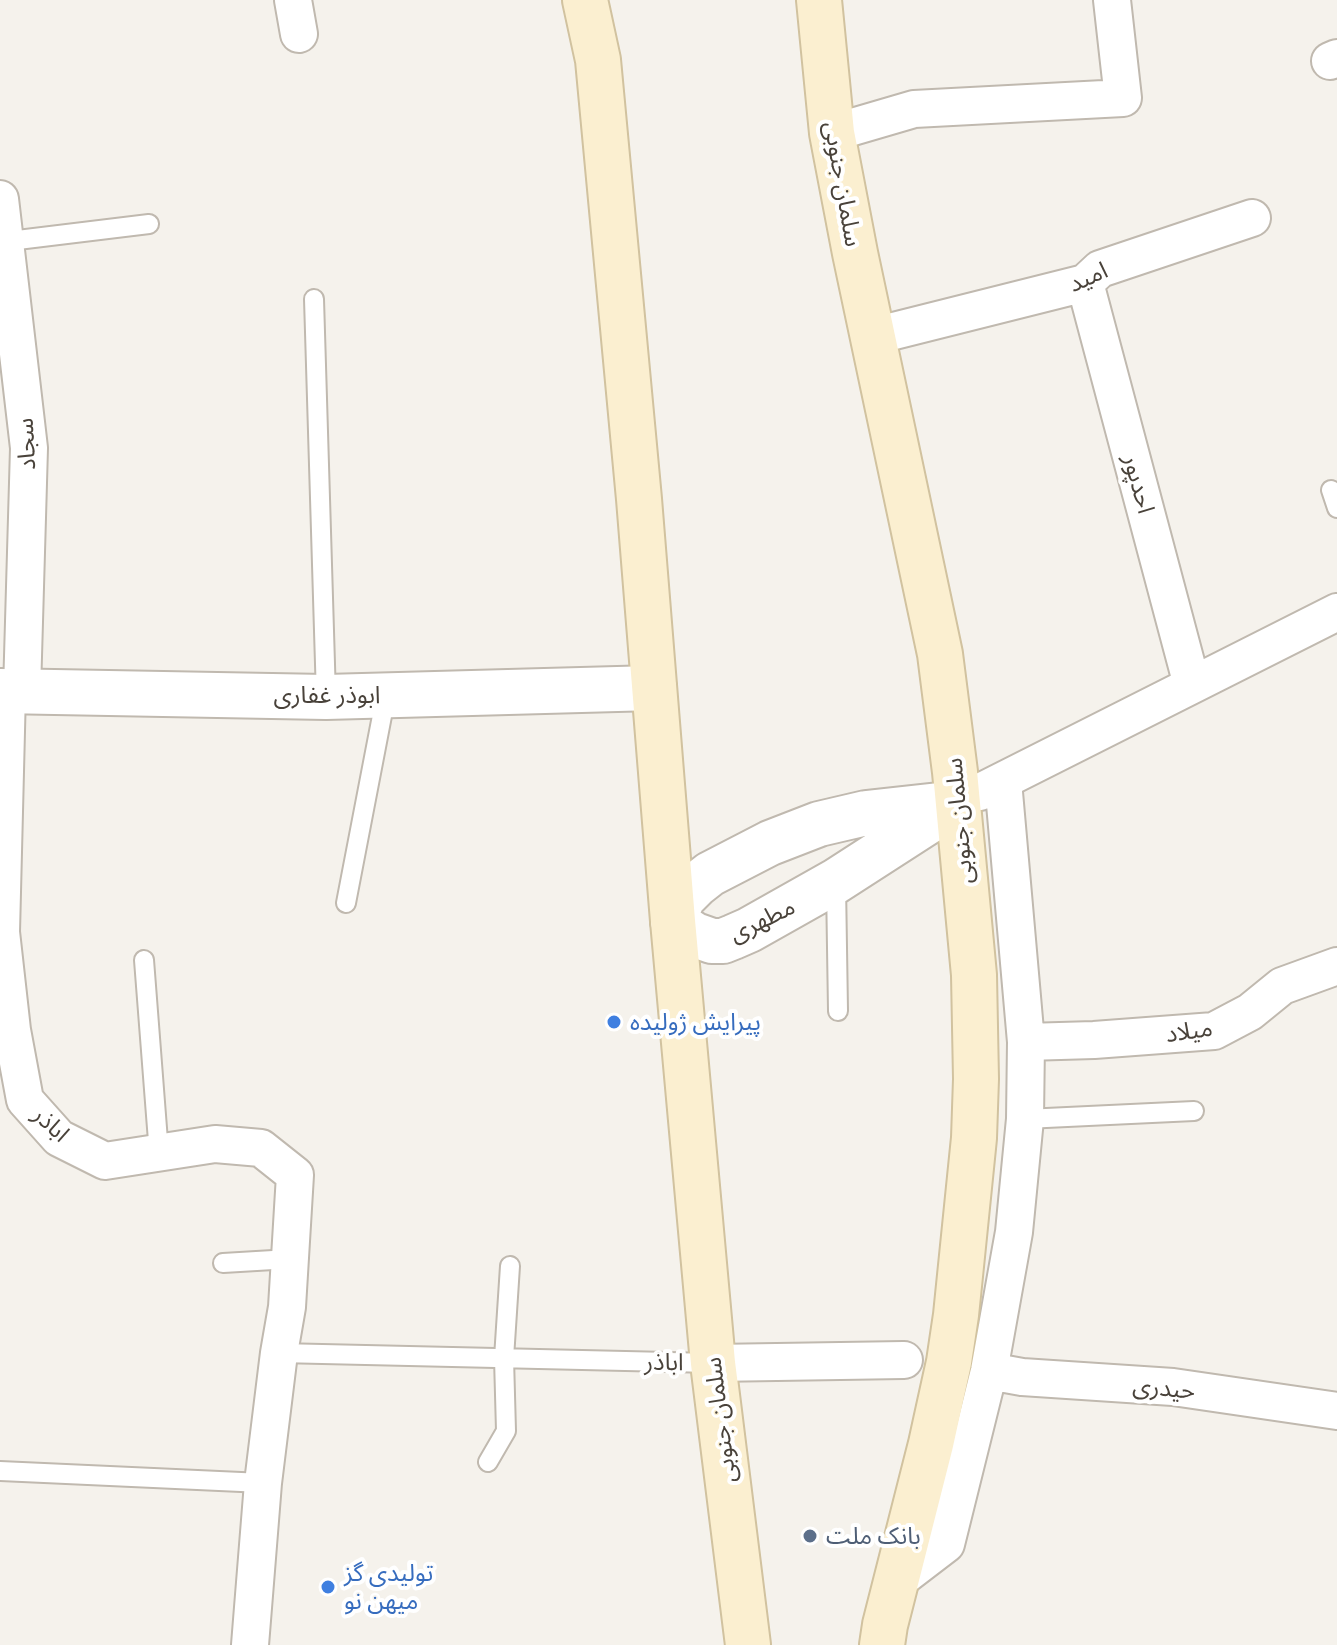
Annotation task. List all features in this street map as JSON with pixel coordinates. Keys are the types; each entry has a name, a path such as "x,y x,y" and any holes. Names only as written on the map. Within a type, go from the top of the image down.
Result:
{"main road":[{"name":"سلمان جنوبی","path":"585,0 598,60 713,1363 748,1645"},
{"name":"سلمان جنوبی","path":"819,0 832,133 940,654 974,975 974,1138 956,1315 931,1444 895,1583 888,1638"}],"street":[{"path":"832,133 914,109 1123,98 1112,0"},
{"name":"سجاد","path":"0,199 2,242 29,448 10,691"},
{"name":"امید","path":"874,336 1085,283 1100,269 1252,218"},
{"name":"احدپور","path":"1085,283 1192,685"},
{"name":"مطهری","path":"957,803 866,813 819,824 770,843 720,868 696,885 683,898 673,921 695,935 712,941 723,941 749,930 836,881 957,803 1337,612"},
{"name":"ابوذر غفاری","path":"10,691 326,697 654,688"},
{"name":"اباذر","path":"10,691 1,932 12,1030 25,1100 59,1138 105,1161 215,1144 261,1148 295,1175 287,1307 263,1483 250,1645"},
{"path":"895,1583 946,1544 989,1371 1014,1232 1025,1119 1026,1042 1003,781"},
{"name":"میلاد","path":"1026,1042 1214,1031 1250,1012 1282,986 1337,966"},
{"path":"713,1363 904,1360"},
{"name":"حیدری","path":"989,1371 1022,1377 1173,1387 1337,1411"}],"lane":[{"path":"2,242 149,224"},
{"path":"314,299 326,697"},
{"path":"346,903 386,695"},
{"path":"836,881 838,1011"},
{"path":"144,960 159,1154"},
{"path":"1025,1119 1194,1111"},
{"path":"223,1263 290,1259"},
{"path":"488,1462 506,1431 504,1358 510,1266"},
{"name":"اباذر","path":"279,1353 713,1363"},
{"path":"0,1471 263,1483"}],"place":[{"name":"پیرایش ژولیده","path":"614,1022"},
{"name":"بانک ملت","path":"810,1536"},
{"name":"تولیدی گز میهن نو","path":"328,1587"}]}
